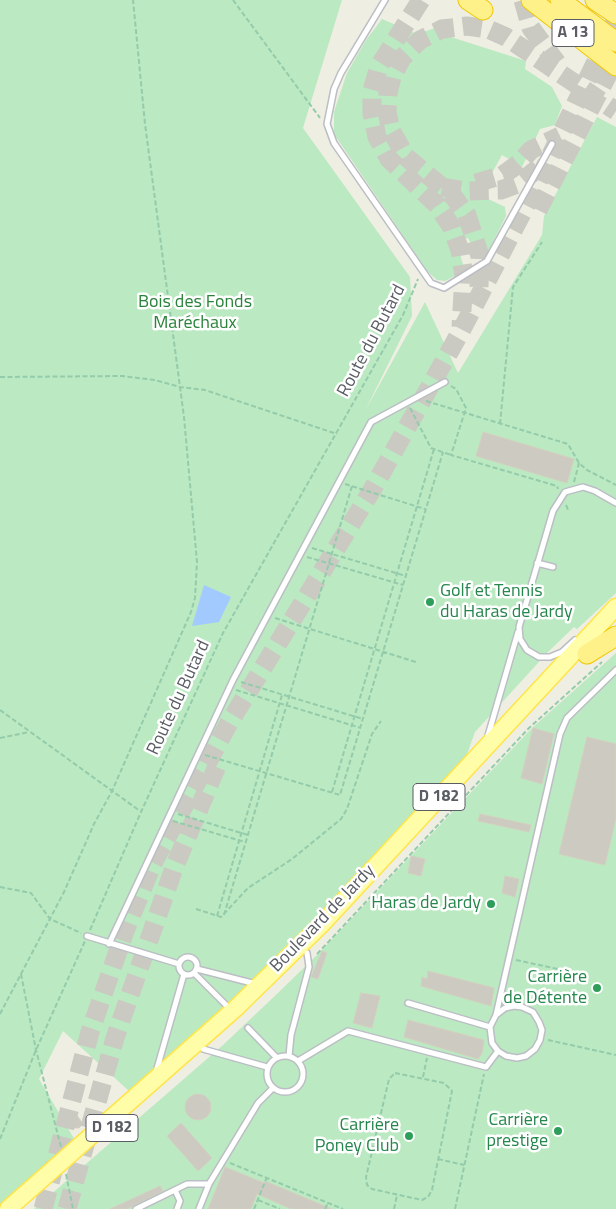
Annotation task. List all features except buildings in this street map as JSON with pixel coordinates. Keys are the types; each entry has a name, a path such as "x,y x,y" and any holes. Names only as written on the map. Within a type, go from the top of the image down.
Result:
{"highway":[{"name":"A 13","path":"531,0 616,66"},
{"name":"A 13","path":"560,0 616,42"},
{"path":"595,0 616,14"},
{"path":"595,657 616,636"}],"main road":[{"name":"Boulevard de Jardy","path":"22,1209 65,1164 154,1079 259,985 322,924 616,605"},
{"name":"Boulevard de Jardy","path":"8,1209 203,1049 312,953 595,657 616,623"}],"lane":[{"path":"385,0 341,73 334,89 328,124 334,143 431,283 444,288 487,261 552,144"},
{"path":"109,944 200,754 233,680 371,422 445,382"},
{"path":"483,750 552,511 565,492 583,487 595,491 616,503"},
{"path":"537,564 553,567"},
{"path":"519,627 520,639 527,650 539,656 550,657 562,652 616,605"},
{"path":"496,1015 505,1008 514,1006 531,1011 539,1022 540,1040 535,1049 526,1056 517,1058 506,1056 498,1051 492,1042 490,1027 496,1015 560,734 567,718 616,670"},
{"path":"87,936 179,964"},
{"path":"289,1056 291,1035 312,953"},
{"path":"184,974 181,972 179,964 182,959 188,957 196,963 195,971 226,1005"},
{"path":"184,974 195,971 259,985"},
{"path":"154,1079 184,974"},
{"path":"408,1003 490,1027"},
{"path":"248,1028 276,1057"},
{"path":"298,1061 348,1031 486,1067 498,1051"},
{"path":"203,1049 267,1067"},
{"path":"289,1056 298,1061 303,1072 298,1086 286,1092 273,1088 268,1081 267,1067 276,1057 289,1056"},
{"path":"199,1209 209,1184 258,1103 273,1088"},
{"path":"136,1209 187,1184 209,1184"},
{"path":"175,1190 180,1201 177,1209"}],"path":[{"path":"0,1014 50,919 112,791 195,598 197,562 180,387 145,124 133,0"},
{"path":"233,0 317,115 328,124"},
{"path":"500,424 512,287 542,242"},
{"name":"Route du Butard","path":"0,1140 36,1050 141,812 224,633 403,315 422,270"},
{"path":"0,377 122,376 155,380 180,387 205,390 337,434"},
{"path":"445,382 456,389 466,408 451,455"},
{"path":"416,398 568,444 579,463 594,474 616,485"},
{"path":"407,404 431,448 557,486 569,512"},
{"path":"332,793 434,449"},
{"path":"200,754 340,795 442,452"},
{"path":"571,490 579,463"},
{"path":"338,482 426,509"},
{"path":"224,915 352,486"},
{"path":"304,545 406,576"},
{"path":"299,554 403,585"},
{"path":"266,616 416,662"},
{"path":"312,953 595,657"},
{"path":"233,680 363,719"},
{"path":"229,688 360,728"},
{"path":"217,916 282,695"},
{"path":"0,710 141,812"},
{"path":"196,909 222,917 248,888 292,859 341,818 347,809 372,734 381,721"},
{"path":"0,738 30,732"},
{"path":"172,812 248,835"},
{"path":"169,819 246,842"},
{"path":"0,887 31,893 50,919 87,936"},
{"path":"509,958 581,974"},
{"path":"21,974 36,1050 65,1164 73,1209"},
{"path":"540,1040 556,1041 616,1055"},
{"path":"422,1077 428,1052"},
{"path":"455,1209 486,1067"},
{"path":"395,1073 422,1077 444,1083 452,1091 428,1197 422,1200 372,1189 367,1185 366,1177 389,1079 395,1073"},
{"path":"438,1159 464,1165"},
{"path":"224,1161 343,1209"},
{"path":"254,1209 267,1177"},
{"path":"394,1209 397,1195"},
{"path":"258,1200 280,1209"},
{"path":"325,1209 328,1203"}],"green space":[{"name":"Bois des Fonds Maréchaux","path":"0,0 342,0 303,128 410,277 412,316 365,411 425,302 458,373 542,235 544,216 597,117 616,127 616,593 577,629 574,627 548,652 475,732 466,757 364,870 257,977 182,1046 129,1091 63,1031 39,1079 76,1142 3,1209 0,1209"},
{"path":"382,19 417,34 435,28 451,37 526,61 525,69 552,87 562,106 555,125 540,129 522,167 502,155 480,195 505,207 506,216 488,252 481,248 473,248 468,238 456,241 465,271 445,281 437,280 427,271 334,134 334,112 347,73 366,40"},
{"name":"Haras de Jardy","path":"616,653 616,1209 34,1209 223,1045 279,992 321,951 532,728"}],"water":[{"path":"204,585 231,597 219,622 192,626"}],"tunnel":[{"path":"421,0 379,66 372,91 372,113 377,137 389,159 437,205 451,226 460,250 464,276 461,327"},
{"path":"523,0 531,28 557,63"},
{"path":"43,1209 90,1032 125,931 153,863 229,723 372,490 461,331 532,194 616,20"},
{"path":"479,287 480,256 467,215 453,196 406,157 391,130 387,112 388,93 392,77 402,58 420,40 442,29 467,26 488,29 506,37 616,111"},
{"path":"538,210 616,59"},
{"path":"476,183 503,175 518,164 531,150 560,136"},
{"path":"442,187 466,191 501,190 520,183 543,164"},
{"path":"67,1209 115,1038 174,868 217,766"}],"place":[{"name":"Golf et Tennis du Haras de Jardy","path":"430,602"},
{"name":"Haras de Jardy","path":"491,904"},
{"name":"Carrière de Détente","path":"597,988"},
{"name":"Carrière prestige","path":"558,1131"},
{"name":"Carrière Poney Club","path":"409,1136"}]}
